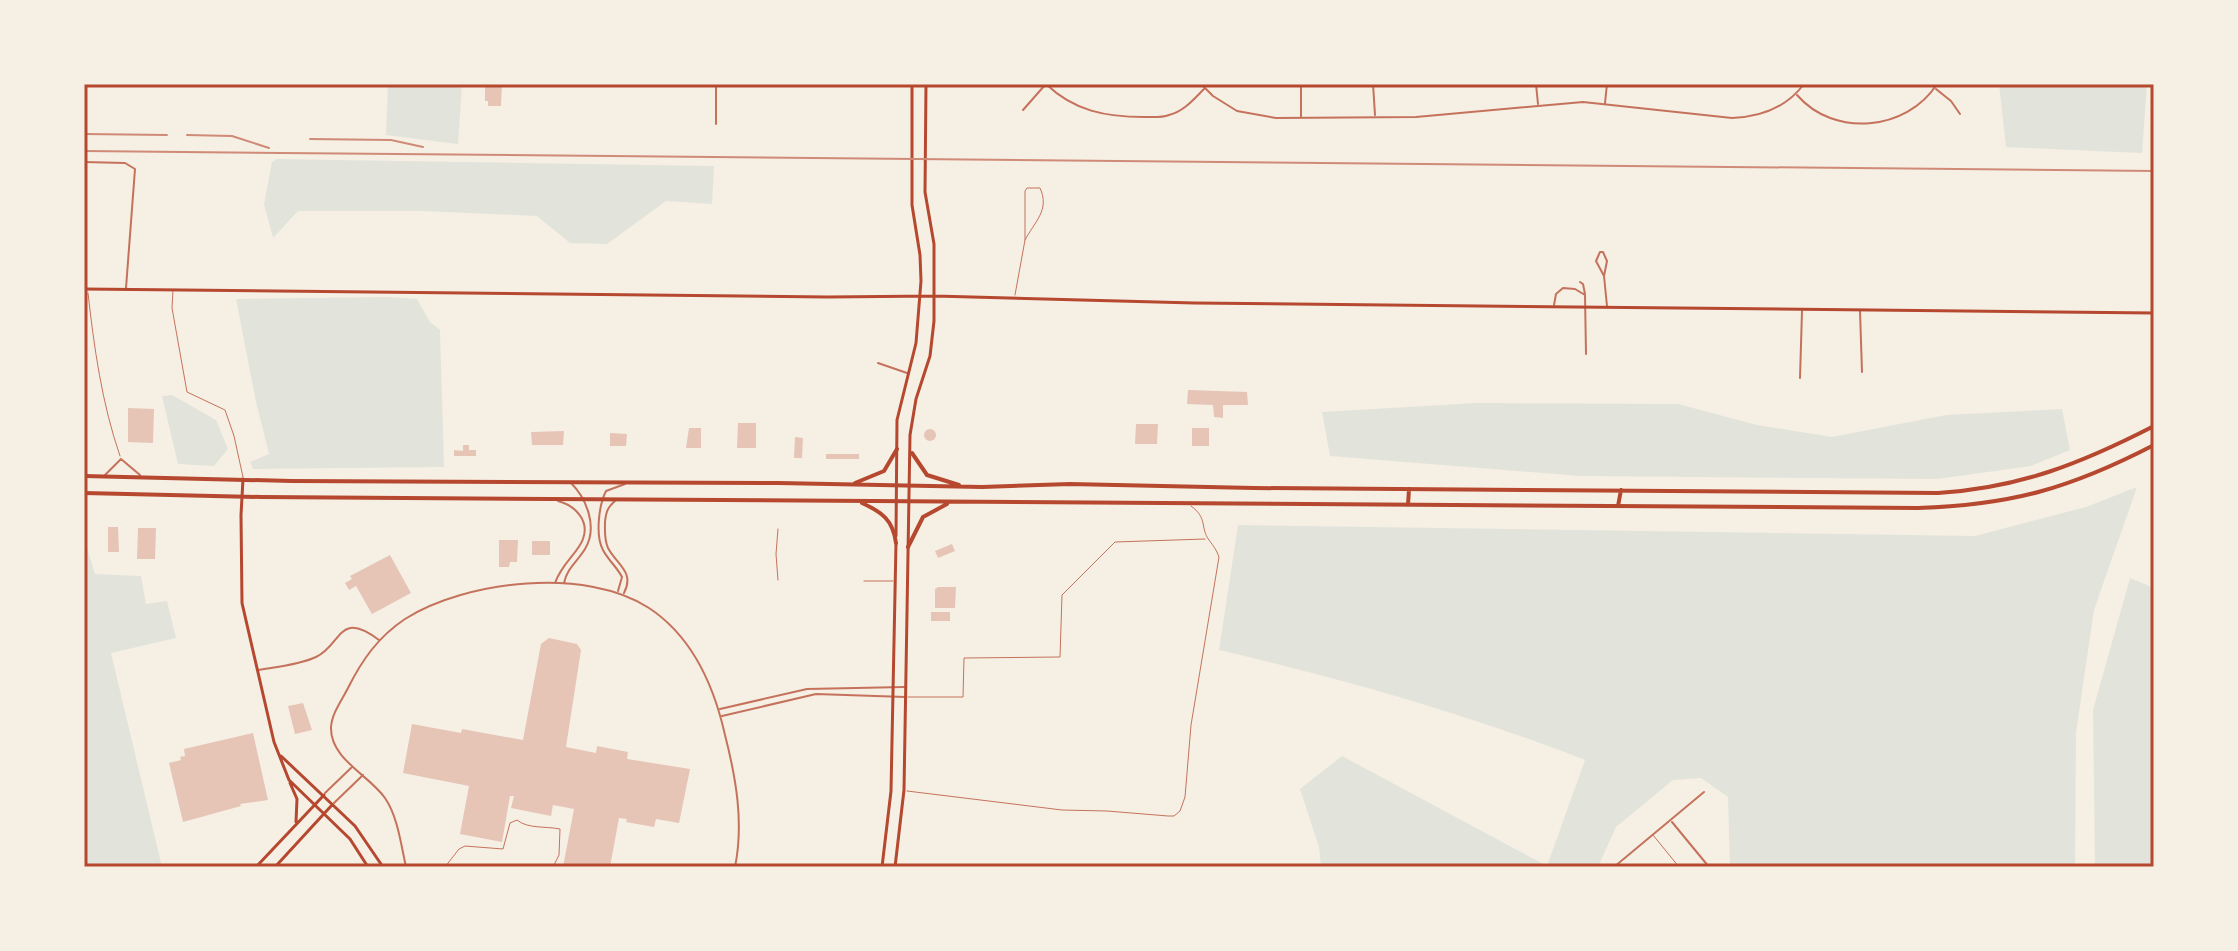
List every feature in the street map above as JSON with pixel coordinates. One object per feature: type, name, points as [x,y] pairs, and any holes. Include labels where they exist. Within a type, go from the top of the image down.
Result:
[{"type":"highway","points":[[84,476],[969,487],[1070,484],[1938,493],[1980,490],[2036,477],[2070,466],[2154,426]]},
{"type":"highway","points":[[84,493],[243,497],[1918,508],[1988,504],[2069,484],[2154,445]]},
{"type":"highway","points":[[852,484],[883,471],[897,449]]},
{"type":"highway","points":[[912,453],[927,475],[969,487]]},
{"type":"highway","points":[[1408,505],[1409,489]]},
{"type":"highway","points":[[1618,506],[1621,490]]},
{"type":"highway","points":[[860,502],[889,519],[896,543]]},
{"type":"highway","points":[[908,547],[923,517],[951,502]]},
{"type":"main road","points":[[882,867],[891,791],[897,420],[916,343],[920,297],[920,255],[912,214],[912,84]]},
{"type":"main road","points":[[895,867],[904,790],[910,435],[930,356],[935,296],[934,244],[925,199],[926,84]]},
{"type":"main road","points":[[86,289],[935,296],[1194,303],[2154,313]]},
{"type":"main road","points":[[243,479],[242,603],[270,729],[297,803],[298,816],[293,828]]},
{"type":"main road","points":[[281,756],[364,837],[383,867]]},
{"type":"main road","points":[[289,780],[350,839],[368,867]]},
{"type":"main road","points":[[256,867],[324,795]]},
{"type":"main road","points":[[275,867],[333,804]]},
{"type":"street","points":[[716,84],[716,124]]},
{"type":"street","points":[[1023,110],[1046,84],[1085,110],[1136,117],[1170,115],[1187,106],[1205,88]]},
{"type":"street","points":[[1201,84],[1228,106],[1246,114],[1273,118],[1442,116],[1585,102],[1743,118],[1756,117],[1774,109],[1796,94],[1804,84]]},
{"type":"street","points":[[1301,84],[1301,117]]},
{"type":"street","points":[[1373,84],[1375,116]]},
{"type":"street","points":[[1536,84],[1538,105]]},
{"type":"street","points":[[1605,105],[1607,84]]},
{"type":"street","points":[[1796,94],[1823,115],[1860,124],[1898,116],[1916,106],[1937,84]]},
{"type":"street","points":[[1935,88],[1951,101],[1960,114]]},
{"type":"street","points":[[84,162],[125,163],[135,169],[126,290]]},
{"type":"street","points":[[1604,276],[1596,261],[1600,252],[1606,256],[1607,307]]},
{"type":"street","points":[[1580,282],[1585,295],[1586,354]]},
{"type":"street","points":[[1554,306],[1556,294],[1563,288],[1575,289],[1585,295]]},
{"type":"street","points":[[1800,378],[1802,309]]},
{"type":"street","points":[[1860,310],[1862,372]]},
{"type":"street","points":[[878,363],[908,374]]},
{"type":"street","points":[[105,475],[121,459],[141,476]]},
{"type":"street","points":[[564,583],[568,568],[585,549],[590,537],[584,499],[570,482]]},
{"type":"street","points":[[618,592],[622,577],[600,540],[602,499],[606,491],[629,483]]},
{"type":"street","points":[[549,499],[573,507],[584,526],[584,539],[560,570],[555,583]]},
{"type":"street","points":[[616,499],[606,512],[604,536],[607,547],[627,575],[628,582],[623,594]]},
{"type":"street","points":[[406,867],[389,806],[380,792],[352,766],[331,732],[332,722],[364,657],[416,613],[465,595],[530,583],[564,583],[596,585],[618,592],[655,612],[688,647],[706,674],[721,716],[738,807],[735,867]]},
{"type":"street","points":[[257,670],[315,658],[326,650],[338,634],[348,629],[363,629],[380,641]]},
{"type":"street","points":[[719,709],[807,689],[906,687]]},
{"type":"street","points":[[721,716],[816,694],[906,697]]},
{"type":"street","points":[[324,795],[352,766]]},
{"type":"street","points":[[333,804],[363,775]]},
{"type":"street","points":[[1614,867],[1704,792]]},
{"type":"street","points":[[1670,820],[1709,867]]},
{"type":"street","points":[[805,867],[824,867]]},
{"type":"lane","points":[[1015,297],[1025,240],[1025,191],[1027,188],[1040,188],[1044,198],[1043,213],[1025,240]]},
{"type":"lane","points":[[86,289],[110,422],[121,459]]},
{"type":"lane","points":[[173,290],[172,308],[187,392],[225,410],[243,479]]},
{"type":"lane","points":[[904,790],[1062,810],[1174,816],[1180,811],[1185,797],[1191,725],[1219,557],[1215,545],[1208,539],[1202,516],[1185,503]]},
{"type":"lane","points":[[778,529],[778,580]]},
{"type":"lane","points":[[906,697],[963,697],[964,658],[1060,657],[1062,595],[1112,544],[1118,541],[1208,539]]},
{"type":"lane","points":[[864,581],[895,581]]},
{"type":"lane","points":[[445,867],[465,846],[503,849],[510,823],[517,820],[530,826],[560,829],[559,855],[553,867]]},
{"type":"lane","points":[[1653,835],[1679,867]]},
{"type":"lane","points":[[1619,862],[1623,867]]},
{"type":"shaded area","points":[[388,84],[462,84],[458,144],[386,135]]},
{"type":"shaded area","points":[[1999,84],[2147,84],[2142,153],[2006,147]]},
{"type":"shaded area","points":[[277,159],[714,166],[712,204],[666,201],[607,244],[570,243],[537,216],[423,211],[298,211],[273,238],[264,204],[272,162]]},
{"type":"shaded area","points":[[236,299],[417,299],[430,322],[440,330],[444,467],[253,469],[250,462],[269,454]]},
{"type":"shaded area","points":[[172,395],[216,420],[228,449],[214,466],[178,464],[162,396]]},
{"type":"shaded area","points":[[1476,403],[1678,404],[1757,425],[1832,437],[1946,415],[2062,409],[2070,450],[2031,466],[1937,479],[1580,476],[1330,456],[1322,412]]},
{"type":"shaded area","points":[[2137,487],[2094,610],[2076,733],[2075,867],[1730,867],[1728,797],[1701,778],[1673,780],[1616,827],[1598,867],[1321,867],[1319,847],[1300,789],[1342,756],[1547,866],[1585,760],[1495,727],[1404,699],[1219,650],[1238,525],[1975,536],[2086,507]]},
{"type":"shaded area","points":[[84,538],[95,574],[141,576],[146,604],[167,601],[176,638],[111,653],[162,867],[84,867]]},
{"type":"shaded area","points":[[2130,578],[2154,588],[2154,867],[2095,867],[2093,710]]},
{"type":"building","points":[[485,84],[502,84],[501,106],[488,106]]},
{"type":"building","points":[[1188,390],[1247,392],[1248,405],[1223,405],[1223,418],[1214,417],[1213,405],[1187,404]]},
{"type":"building","points":[[128,408],[154,409],[153,443],[128,442]]},
{"type":"building","points":[[738,423],[756,423],[756,448],[737,448]]},
{"type":"building","points":[[1136,424],[1158,424],[1157,444],[1135,444]]},
{"type":"building","points":[[689,428],[701,428],[701,448],[686,448]]},
{"type":"building","points":[[1192,428],[1209,428],[1209,446],[1192,446]]},
{"type":"building","points":[[930,429],[936,435],[930,441],[924,435]]},
{"type":"building","points":[[564,431],[563,445],[532,445],[531,432]]},
{"type":"building","points":[[610,433],[627,434],[626,446],[610,446]]},
{"type":"building","points":[[795,437],[803,438],[802,458],[794,458]]},
{"type":"building","points":[[463,445],[469,445],[469,450],[476,450],[476,456],[454,456],[454,450],[463,451]]},
{"type":"building","points":[[826,454],[859,454],[859,459],[826,459]]},
{"type":"building","points":[[108,527],[118,527],[119,552],[108,552]]},
{"type":"building","points":[[138,528],[156,528],[155,559],[137,559]]},
{"type":"building","points":[[499,540],[518,540],[517,562],[510,562],[509,567],[499,567]]},
{"type":"building","points":[[532,541],[550,541],[550,555],[532,555]]},
{"type":"building","points":[[952,544],[955,551],[938,558],[935,551]]},
{"type":"building","points":[[390,555],[411,593],[372,614],[356,586],[349,590],[345,583],[352,579],[350,576]]},
{"type":"building","points":[[956,587],[955,608],[935,608],[935,589]]},
{"type":"building","points":[[931,612],[950,612],[950,621],[931,621]]},
{"type":"building","points":[[549,638],[577,644],[581,650],[566,747],[596,753],[597,746],[628,752],[627,759],[690,769],[679,823],[656,819],[654,827],[619,818],[610,867],[563,867],[574,809],[553,805],[551,816],[511,808],[514,796],[510,796],[502,842],[460,834],[469,786],[403,773],[412,724],[523,740],[541,644]]},
{"type":"building","points":[[303,703],[312,730],[295,734],[288,706]]},
{"type":"building","points":[[253,733],[268,800],[240,804],[183,822],[169,763],[181,760],[180,757],[185,756],[184,749]]},
{"type":"railway","points":[[84,134],[167,135]]},
{"type":"railway","points":[[187,135],[232,136],[269,148]]},
{"type":"railway","points":[[310,139],[391,140],[423,147]]},
{"type":"railway","points":[[84,151],[2154,171]]}]
